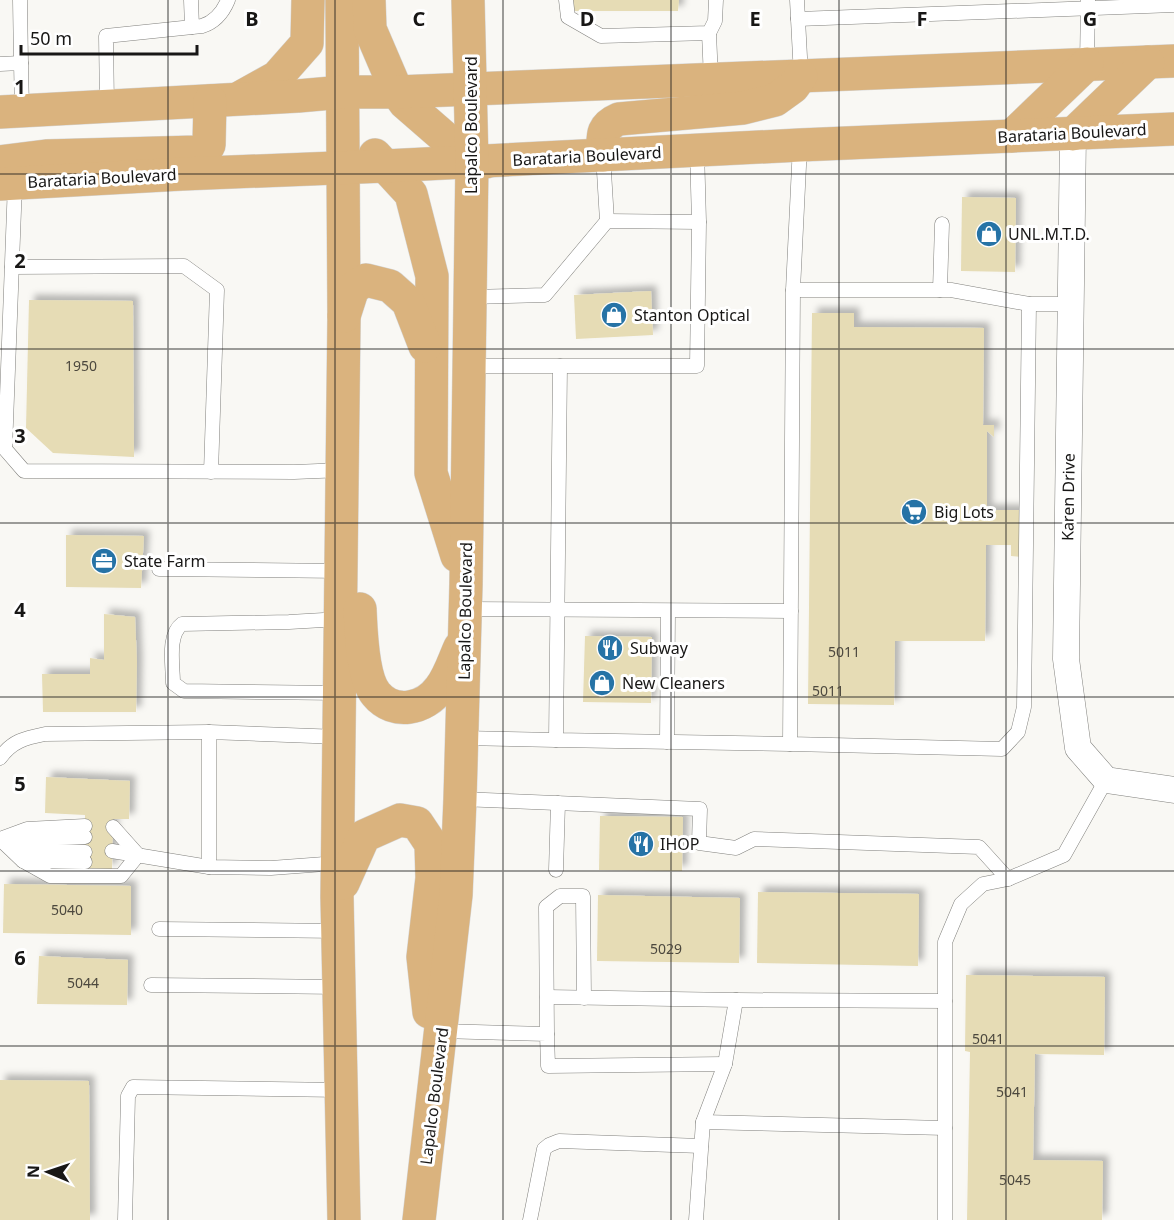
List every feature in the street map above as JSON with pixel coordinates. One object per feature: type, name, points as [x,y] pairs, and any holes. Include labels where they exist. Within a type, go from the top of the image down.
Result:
[{"type":"main road","points":[[5,176],[46,156],[197,152],[207,148],[224,100],[277,77],[307,43],[308,0]]},
{"type":"main road","points":[[342,0],[344,317],[337,897],[344,1220]]},
{"type":"main road","points":[[369,0],[370,29],[397,92],[405,103],[451,143],[477,159]]},
{"type":"main road","name":"Lapalco Boulevard","points":[[419,1220],[456,895],[460,799],[466,609],[470,297],[477,159],[468,0]]},
{"type":"main road","points":[[11,111],[298,96],[343,105],[397,92],[1161,62]]},
{"type":"main road","points":[[1073,134],[1161,62]]},
{"type":"main road","points":[[1012,136],[1087,64]]},
{"type":"main road","points":[[603,155],[602,134],[609,123],[619,119],[743,108],[775,100],[793,87],[801,76]]},
{"type":"main road","points":[[343,105],[385,166],[411,194],[432,276],[431,473],[466,609],[440,689],[424,702],[409,708],[391,707],[376,694],[367,672],[361,637],[357,558],[343,470]]},
{"type":"main road","name":"Barataria Boulevard","points":[[5,176],[172,174],[343,168],[477,159],[1174,129]]},
{"type":"main road","points":[[344,317],[353,288],[366,280],[390,286],[408,302],[433,368]]},
{"type":"main road","points":[[337,897],[364,836],[400,820],[417,823],[431,844],[432,878],[423,957],[436,1076]]},
{"type":"street","name":"Karen Drive","points":[[1073,134],[1066,659],[1078,748],[1106,780]]},
{"type":"street","points":[[1106,780],[1174,790]]},
{"type":"lane","points":[[11,111],[21,63],[20,0]]},
{"type":"lane","points":[[191,0],[192,27]]},
{"type":"lane","points":[[106,106],[106,36],[210,23],[225,7],[228,0]]},
{"type":"lane","points":[[566,0],[568,17],[601,36],[709,33]]},
{"type":"lane","points":[[711,79],[709,33],[716,21],[716,0]]},
{"type":"lane","points":[[797,0],[801,76]]},
{"type":"lane","points":[[798,19],[1088,4],[1174,5]]},
{"type":"lane","points":[[1087,64],[1088,4]]},
{"type":"lane","points":[[0,64],[21,63]]},
{"type":"lane","points":[[790,744],[793,290],[800,145]]},
{"type":"lane","points":[[469,366],[697,366],[699,222],[697,150]]},
{"type":"lane","points":[[470,297],[545,295],[607,221],[603,155]]},
{"type":"lane","points":[[5,176],[12,267],[5,449],[24,471],[343,470]]},
{"type":"lane","points":[[607,221],[699,222]]},
{"type":"lane","points":[[940,290],[942,224]]},
{"type":"lane","points":[[12,267],[184,266],[217,290],[211,472]]},
{"type":"lane","points":[[793,290],[951,290],[1029,304],[1070,304]]},
{"type":"lane","points":[[462,738],[1002,749],[1018,732],[1024,707],[1029,304]]},
{"type":"lane","points":[[556,740],[560,366]]},
{"type":"lane","points":[[159,568],[341,571]]},
{"type":"lane","points":[[466,609],[791,611]]},
{"type":"lane","points":[[666,742],[668,611]]},
{"type":"lane","points":[[340,693],[184,691],[173,683],[173,661],[175,634],[179,626],[188,622],[266,623],[341,619]]},
{"type":"lane","points":[[0,758],[11,745],[22,739],[45,734],[214,732],[340,737]]},
{"type":"lane","points":[[209,867],[214,732]]},
{"type":"lane","points":[[945,1220],[945,942],[961,904],[983,884],[1008,879],[1064,855],[1106,780]]},
{"type":"lane","points":[[460,799],[700,809],[699,843],[736,848],[754,839],[979,847],[1008,879]]},
{"type":"lane","points":[[556,870],[558,803]]},
{"type":"lane","points":[[0,839],[27,829],[85,844]]},
{"type":"lane","points":[[0,839],[23,861],[50,876],[121,876],[138,855]]},
{"type":"lane","points":[[0,839],[28,850],[85,844]]},
{"type":"lane","points":[[23,861],[85,844]]},
{"type":"lane","points":[[138,855],[112,844],[138,855],[209,867],[271,868],[338,862]]},
{"type":"lane","points":[[584,998],[583,896],[560,896],[546,908],[548,1066],[725,1064]]},
{"type":"lane","points":[[159,929],[339,931]]},
{"type":"lane","points":[[151,985],[340,987]]},
{"type":"lane","points":[[547,997],[945,1000]]},
{"type":"lane","points":[[696,1220],[703,1122],[725,1064],[736,1000]]},
{"type":"lane","points":[[441,1031],[547,1034]]},
{"type":"lane","points":[[125,1220],[128,1096],[133,1087],[341,1090]]},
{"type":"lane","points":[[703,1122],[945,1128]]},
{"type":"lane","points":[[530,1220],[544,1149],[549,1144],[559,1141],[701,1146]]},
{"type":"building","points":[[571,0],[679,0],[678,11],[571,11]]},
{"type":"building","name":"UNL.M.T.D.","points":[[962,197],[1016,198],[1015,272],[961,271]]},
{"type":"building","name":"Stanton Optical","points":[[651,291],[653,335],[576,339],[574,295]]},
{"type":"building","points":[[29,300],[133,301],[134,457],[53,453],[26,428]]},
{"type":"building","points":[[812,313],[854,313],[854,327],[984,328],[983,425],[994,425],[994,437],[987,431],[987,510],[1022,510],[1022,557],[1011,556],[1011,545],[986,545],[985,641],[895,641],[894,705],[808,704]]},
{"type":"building","name":"State Farm","points":[[66,535],[144,536],[141,588],[66,587]]},
{"type":"building","points":[[104,614],[135,617],[136,712],[43,712],[42,674],[90,674],[90,658],[104,660]]},
{"type":"building","points":[[585,636],[652,637],[651,703],[583,702]]},
{"type":"building","points":[[46,777],[130,781],[129,819],[113,819],[112,869],[85,868],[85,815],[45,813]]},
{"type":"building","name":"IHOP","points":[[600,816],[683,817],[682,871],[599,870]]},
{"type":"building","points":[[4,884],[131,886],[131,935],[3,933]]},
{"type":"building","points":[[758,892],[919,894],[918,966],[757,963]]},
{"type":"building","points":[[598,895],[740,898],[739,963],[597,961]]},
{"type":"building","points":[[39,956],[128,960],[127,1005],[37,1004]]},
{"type":"building","points":[[966,975],[1105,977],[1104,1055],[1035,1054],[1033,1160],[1103,1161],[1102,1220],[967,1220],[970,1052],[965,1051]]},
{"type":"building","points":[[0,1080],[89,1081],[90,1220],[0,1220]]},
{"type":"place","name":"UNL.M.T.D.","points":[[989,234]]},
{"type":"place","name":"Stanton Optical","points":[[614,315]]},
{"type":"place","name":"Big Lots","points":[[914,512]]},
{"type":"place","name":"State Farm","points":[[104,561]]},
{"type":"place","name":"Subway","points":[[610,648]]},
{"type":"place","name":"New Cleaners","points":[[602,683]]},
{"type":"place","name":"IHOP","points":[[641,844]]}]
